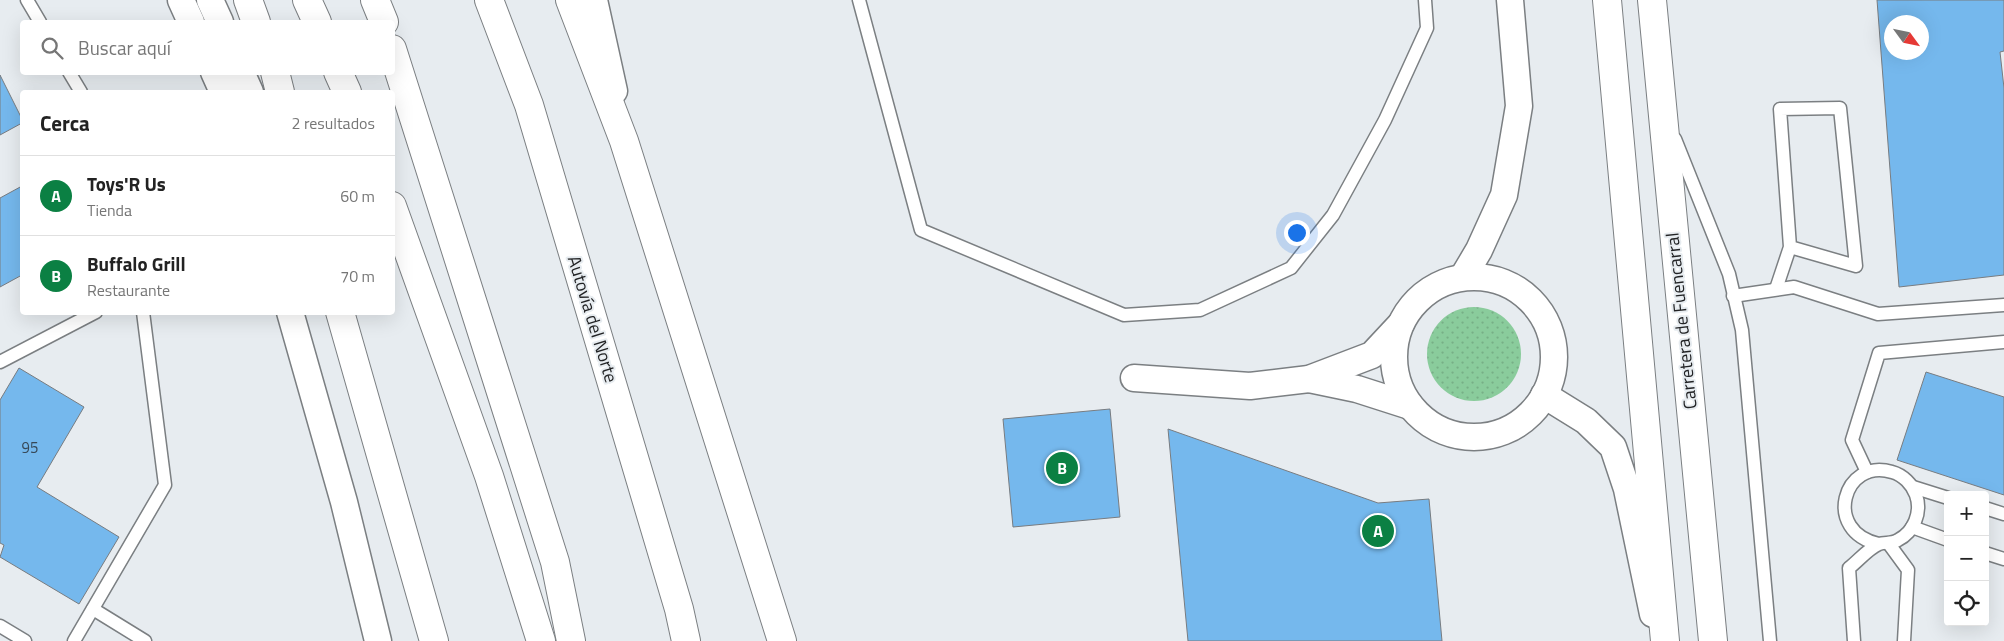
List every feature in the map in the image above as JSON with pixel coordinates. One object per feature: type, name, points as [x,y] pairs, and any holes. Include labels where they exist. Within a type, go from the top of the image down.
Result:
[{"type":"highway","points":[[248,0],[255,20]]},
{"type":"highway","points":[[307,0],[316,20]]},
{"type":"highway","points":[[375,0],[383,20]]},
{"type":"highway","name":"Autovía del Norte","points":[[489,0],[529,105],[679,609],[686,641]]},
{"type":"highway","points":[[570,0],[624,141],[782,641]]},
{"type":"highway","points":[[1607,0],[1665,641]]},
{"type":"highway","name":"Carretera de Fuencarral","points":[[1652,0],[1660,103],[1712,641]]},
{"type":"highway","points":[[395,58],[555,562],[571,641]]},
{"type":"highway","points":[[276,75],[280,90]]},
{"type":"highway","points":[[339,75],[346,90]]},
{"type":"highway","points":[[395,214],[489,476],[541,641]]},
{"type":"highway","points":[[341,315],[434,641]]},
{"type":"street","points":[[181,0],[190,20]]},
{"type":"street","points":[[210,0],[219,20]]},
{"type":"street","points":[[594,0],[624,141]]},
{"type":"street","points":[[1463,277],[1479,250],[1504,195],[1518,106],[1510,0]]},
{"type":"street","points":[[215,75],[222,90]]},
{"type":"street","points":[[242,75],[249,90]]},
{"type":"street","points":[[1134,378],[1250,386],[1309,379],[1372,355],[1400,325],[1413,304],[1430,290],[1463,277],[1480,276],[1512,286],[1529,298],[1542,315],[1551,334],[1554,354],[1552,375],[1544,395],[1532,412],[1515,425],[1495,434],[1473,437],[1449,433],[1428,423],[1410,406],[1399,388],[1394,367],[1394,346],[1400,325]]},
{"type":"street","points":[[291,315],[344,502],[378,641]]},
{"type":"street","points":[[1309,379],[1357,389],[1410,406]]},
{"type":"street","points":[[1544,395],[1586,421],[1613,447],[1627,489],[1658,641]]},
{"type":"lane","points":[[27,0],[39,20]]},
{"type":"lane","points":[[859,0],[921,230],[1124,315],[1200,310],[1291,268],[1333,215],[1384,120],[1427,28],[1425,0]]},
{"type":"lane","points":[[71,75],[80,90]]},
{"type":"lane","points":[[1660,103],[1729,274],[1742,330],[1770,641]]},
{"type":"lane","points":[[1776,290],[1790,247],[1780,109],[1840,108],[1856,266],[1790,247]]},
{"type":"lane","points":[[1733,296],[1794,287],[1878,314],[2004,305]]},
{"type":"lane","points":[[0,362],[90,315]]},
{"type":"lane","points":[[74,641],[165,485],[143,315]]},
{"type":"lane","points":[[1867,472],[1852,440],[1878,353],[2004,342]]},
{"type":"lane","points":[[1904,641],[1908,570],[1884,544],[1867,542],[1856,535],[1848,525],[1844,513],[1844,501],[1848,489],[1856,479],[1867,472],[1877,470],[1898,474],[1913,487],[1944,497]]},
{"type":"lane","points":[[1854,641],[1850,568],[1884,544],[1906,535],[1912,527],[1918,507],[1913,487]]},
{"type":"lane","points":[[1989,509],[2004,514]]},
{"type":"lane","points":[[1912,527],[1944,539]]},
{"type":"lane","points":[[1989,554],[2004,559]]},
{"type":"lane","points":[[93,609],[144,641]]},
{"type":"lane","points":[[0,626],[24,641]]},
{"type":"green space","points":[[1474,307],[1492,310],[1507,321],[1518,336],[1521,354],[1518,372],[1507,387],[1492,398],[1474,401],[1456,398],[1441,387],[1430,372],[1427,354],[1430,336],[1441,321],[1456,310]]},
{"type":"building","points":[[1877,0],[2004,0],[2004,51],[2000,52],[2004,88],[2004,275],[1899,287]]},
{"type":"building","points":[[0,75],[20,115],[20,124],[0,135]]},
{"type":"building","points":[[20,187],[20,276],[0,287],[0,198]]},
{"type":"building","points":[[19,368],[84,407],[37,487],[119,537],[79,604],[0,557],[4,545],[0,543],[0,400]]},
{"type":"building","points":[[1926,372],[2004,397],[2004,495],[1897,460]]},
{"type":"building","points":[[1110,409],[1120,517],[1013,527],[1003,419]]},
{"type":"building","points":[[1168,429],[1378,503],[1429,499],[1442,641],[1188,641]]},
{"type":"place","name":"Buffalo Grill","points":[[1062,468]]},
{"type":"place","name":"Toys'R Us","points":[[1378,531]]}]
